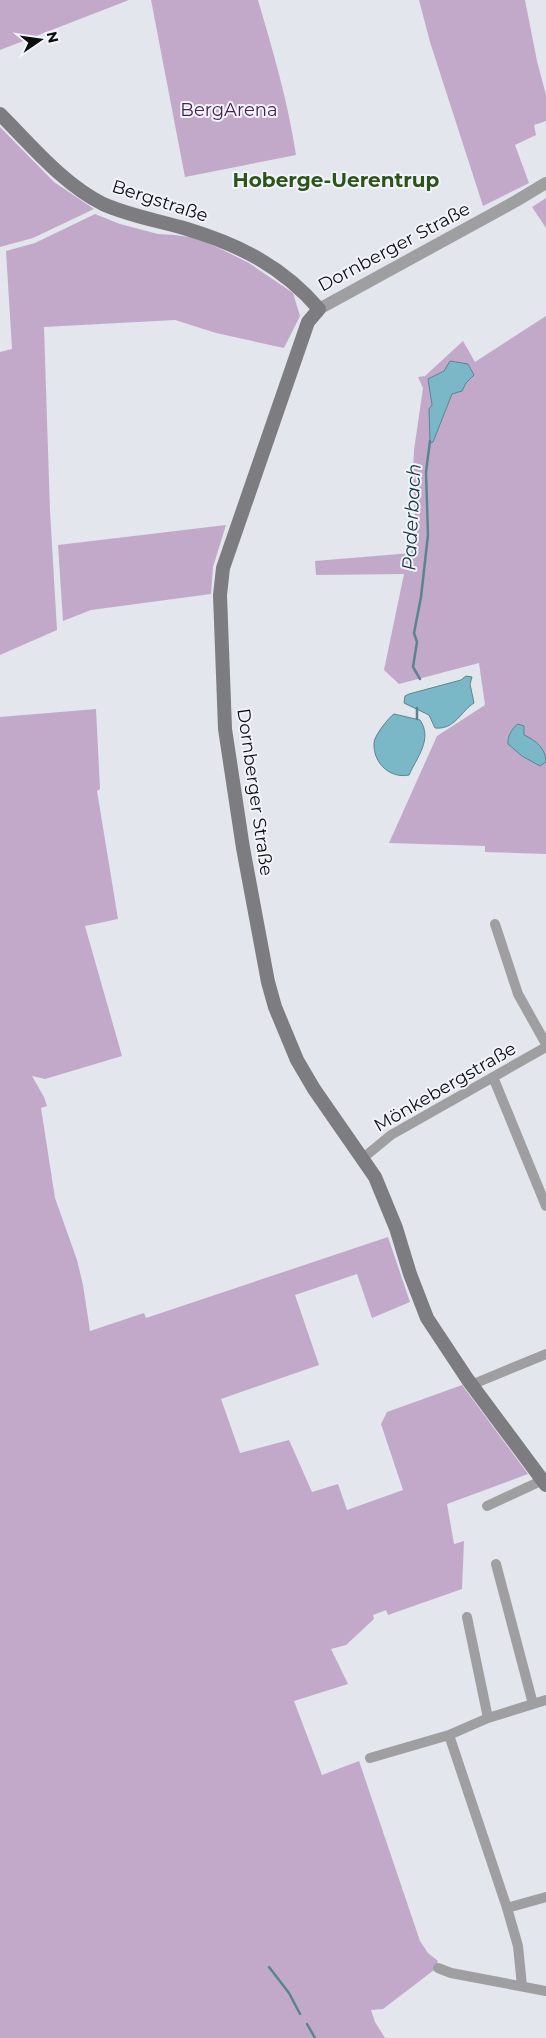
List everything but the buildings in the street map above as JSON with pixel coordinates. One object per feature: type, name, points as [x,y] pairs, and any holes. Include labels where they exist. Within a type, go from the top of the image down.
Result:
[{"type":"main road","name":"Bergstraße","points":[[0,114],[56,170],[102,203],[120,211],[188,229],[245,251],[275,267],[288,277],[319,309]]},
{"type":"main road","name":"Dornberger Straße","points":[[319,309],[308,322],[223,568],[220,595],[223,697],[229,764],[268,982],[274,1005],[297,1060],[314,1089],[375,1177],[391,1214],[424,1313],[471,1384],[544,1483]]},
{"type":"street","name":"Dornberger Straße","points":[[319,309],[508,206],[546,183]]},
{"type":"street","points":[[495,924],[518,994],[546,1045]]},
{"type":"street","name":"Mönkebergstraße","points":[[363,1158],[391,1135],[546,1045]]},
{"type":"street","points":[[493,1077],[546,1206]]},
{"type":"street","points":[[471,1384],[546,1354]]},
{"type":"street","name":"Dornberger Straße","points":[[487,1506],[544,1483]]},
{"type":"street","points":[[370,1758],[449,1734],[488,1718],[542,1704],[496,1564]]},
{"type":"street","points":[[467,1617],[488,1718]]},
{"type":"street","points":[[449,1734],[508,1908],[518,1946],[522,1986]]},
{"type":"street","points":[[508,1908],[546,1897]]},
{"type":"street","points":[[438,1968],[450,1973],[546,1991]]},
{"type":"green space","points":[[0,0],[129,0],[0,50]]},
{"type":"green space","name":"BergArena","points":[[151,0],[258,0],[275,57],[296,155],[185,177]]},
{"type":"green space","points":[[419,0],[525,0],[546,95],[546,121],[534,125],[536,135],[515,145],[529,183],[483,206],[430,42]]},
{"type":"green space","points":[[0,127],[54,182],[94,209],[33,238],[0,247]]},
{"type":"green space","points":[[546,198],[546,228],[532,207]]},
{"type":"green space","points":[[95,214],[120,224],[158,234],[196,238],[223,250],[249,263],[293,293],[300,316],[284,348],[216,333],[175,320],[44,327],[50,511],[57,630],[0,655],[0,352],[12,349],[6,251],[35,243]]},
{"type":"green space","points":[[546,316],[546,854],[485,852],[485,846],[389,843],[437,736],[485,705],[479,663],[399,684],[384,670],[404,574],[316,575],[315,561],[411,553],[415,528],[414,450],[423,388],[418,377],[425,376],[463,341],[475,362]]},
{"type":"green space","points":[[226,525],[213,567],[211,594],[91,610],[63,621],[58,545]]},
{"type":"green space","points":[[96,709],[100,789],[97,791],[118,919],[85,926],[122,1056],[45,1079],[32,1076],[47,1106],[41,1108],[55,1198],[77,1260],[90,1331],[144,1313],[146,1318],[388,1237],[410,1302],[372,1318],[357,1274],[295,1295],[319,1365],[221,1399],[240,1453],[289,1440],[312,1492],[338,1484],[347,1510],[403,1490],[381,1424],[387,1412],[462,1385],[528,1474],[447,1504],[454,1544],[464,1541],[462,1589],[388,1615],[386,1610],[373,1615],[374,1619],[346,1645],[331,1649],[348,1684],[294,1701],[322,1775],[359,1761],[420,1941],[428,1953],[438,1961],[434,1970],[383,2009],[371,2010],[375,2022],[385,2038],[0,2038],[0,717]]},
{"type":"water","points":[[450,361],[468,364],[474,375],[466,383],[462,391],[452,394],[433,442],[430,443],[429,409],[432,405],[428,379],[444,371]]},
{"type":"water","points":[[466,676],[472,677],[470,684],[474,703],[448,726],[435,728],[429,715],[404,703],[405,696],[409,694],[461,680]]},
{"type":"water","points":[[394,714],[420,720],[424,727],[425,734],[422,748],[409,775],[402,776],[389,772],[380,763],[374,750],[376,736]]},
{"type":"water","points":[[518,724],[524,726],[524,735],[536,742],[542,749],[546,762],[540,766],[522,756],[508,744],[510,733]]},
{"type":"waterway","name":"Paderbach","points":[[420,679],[413,667],[417,642],[414,633],[421,597],[428,535],[426,472],[430,441]]},
{"type":"waterway","name":"Paderbach","points":[[417,708],[417,719]]},
{"type":"waterway","points":[[269,1967],[289,1993],[300,2014]]},
{"type":"waterway","points":[[307,2024],[315,2038]]},
{"type":"district","name":"Hoberge-Uerentrup","points":[[336,180]]}]
